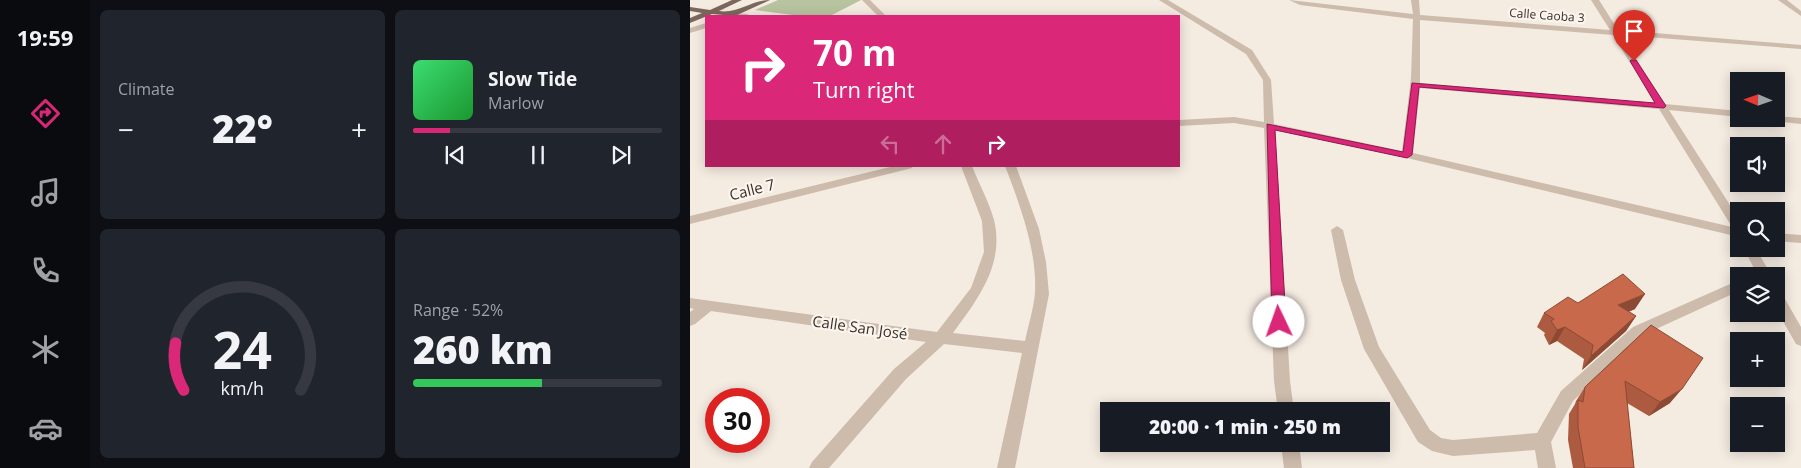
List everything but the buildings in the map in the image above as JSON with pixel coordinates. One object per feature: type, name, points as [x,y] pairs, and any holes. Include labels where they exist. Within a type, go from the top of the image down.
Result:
[{"type":"main road","points":[[690,21],[738,0]]},
{"type":"main road","points":[[690,9],[730,15],[766,0]]},
{"type":"main road","points":[[690,21],[705,24]]},
{"type":"street","points":[[866,0],[881,15]]},
{"type":"street","points":[[1163,0],[1250,52],[1267,80],[1282,382],[1285,402]]},
{"type":"street","name":"Calle Caoba 3","points":[[1293,0],[1300,3],[1417,17],[1801,47]]},
{"type":"street","points":[[1407,155],[1415,84],[1417,17],[1414,0]]},
{"type":"street","points":[[1595,0],[1730,215]]},
{"type":"street","points":[[1782,0],[1801,14]]},
{"type":"street","points":[[690,31],[705,24]]},
{"type":"street","points":[[1415,84],[1730,113]]},
{"type":"street","points":[[1180,123],[1234,120],[1270,126],[1407,155],[1730,232]]},
{"type":"street","points":[[1785,120],[1801,122]]},
{"type":"street","name":"Calle 7","points":[[690,220],[904,167]]},
{"type":"street","points":[[818,468],[900,374],[941,338],[977,290],[990,252],[988,221],[966,167]]},
{"type":"street","points":[[1006,468],[1042,294],[1043,278],[1025,201],[1010,167]]},
{"type":"street","points":[[1337,230],[1348,280],[1372,349],[1424,436],[1438,445],[1453,448],[1542,441]]},
{"type":"street","points":[[1785,238],[1801,239]]},
{"type":"street","points":[[1547,468],[1542,441],[1567,396],[1638,331],[1730,289]]},
{"type":"street","name":"Calle San José","points":[[690,303],[941,338],[1030,348]]},
{"type":"street","points":[[690,320],[708,306]]},
{"type":"street","points":[[1785,312],[1801,340]]},
{"type":"street","points":[[1291,452],[1293,468]]},
{"type":"green space","points":[[778,0],[861,0],[832,15],[792,15],[755,10]]},
{"type":"route","points":[[1279,322],[1270,126],[1407,155],[1415,84],[1661,106],[1634,61]]}]
